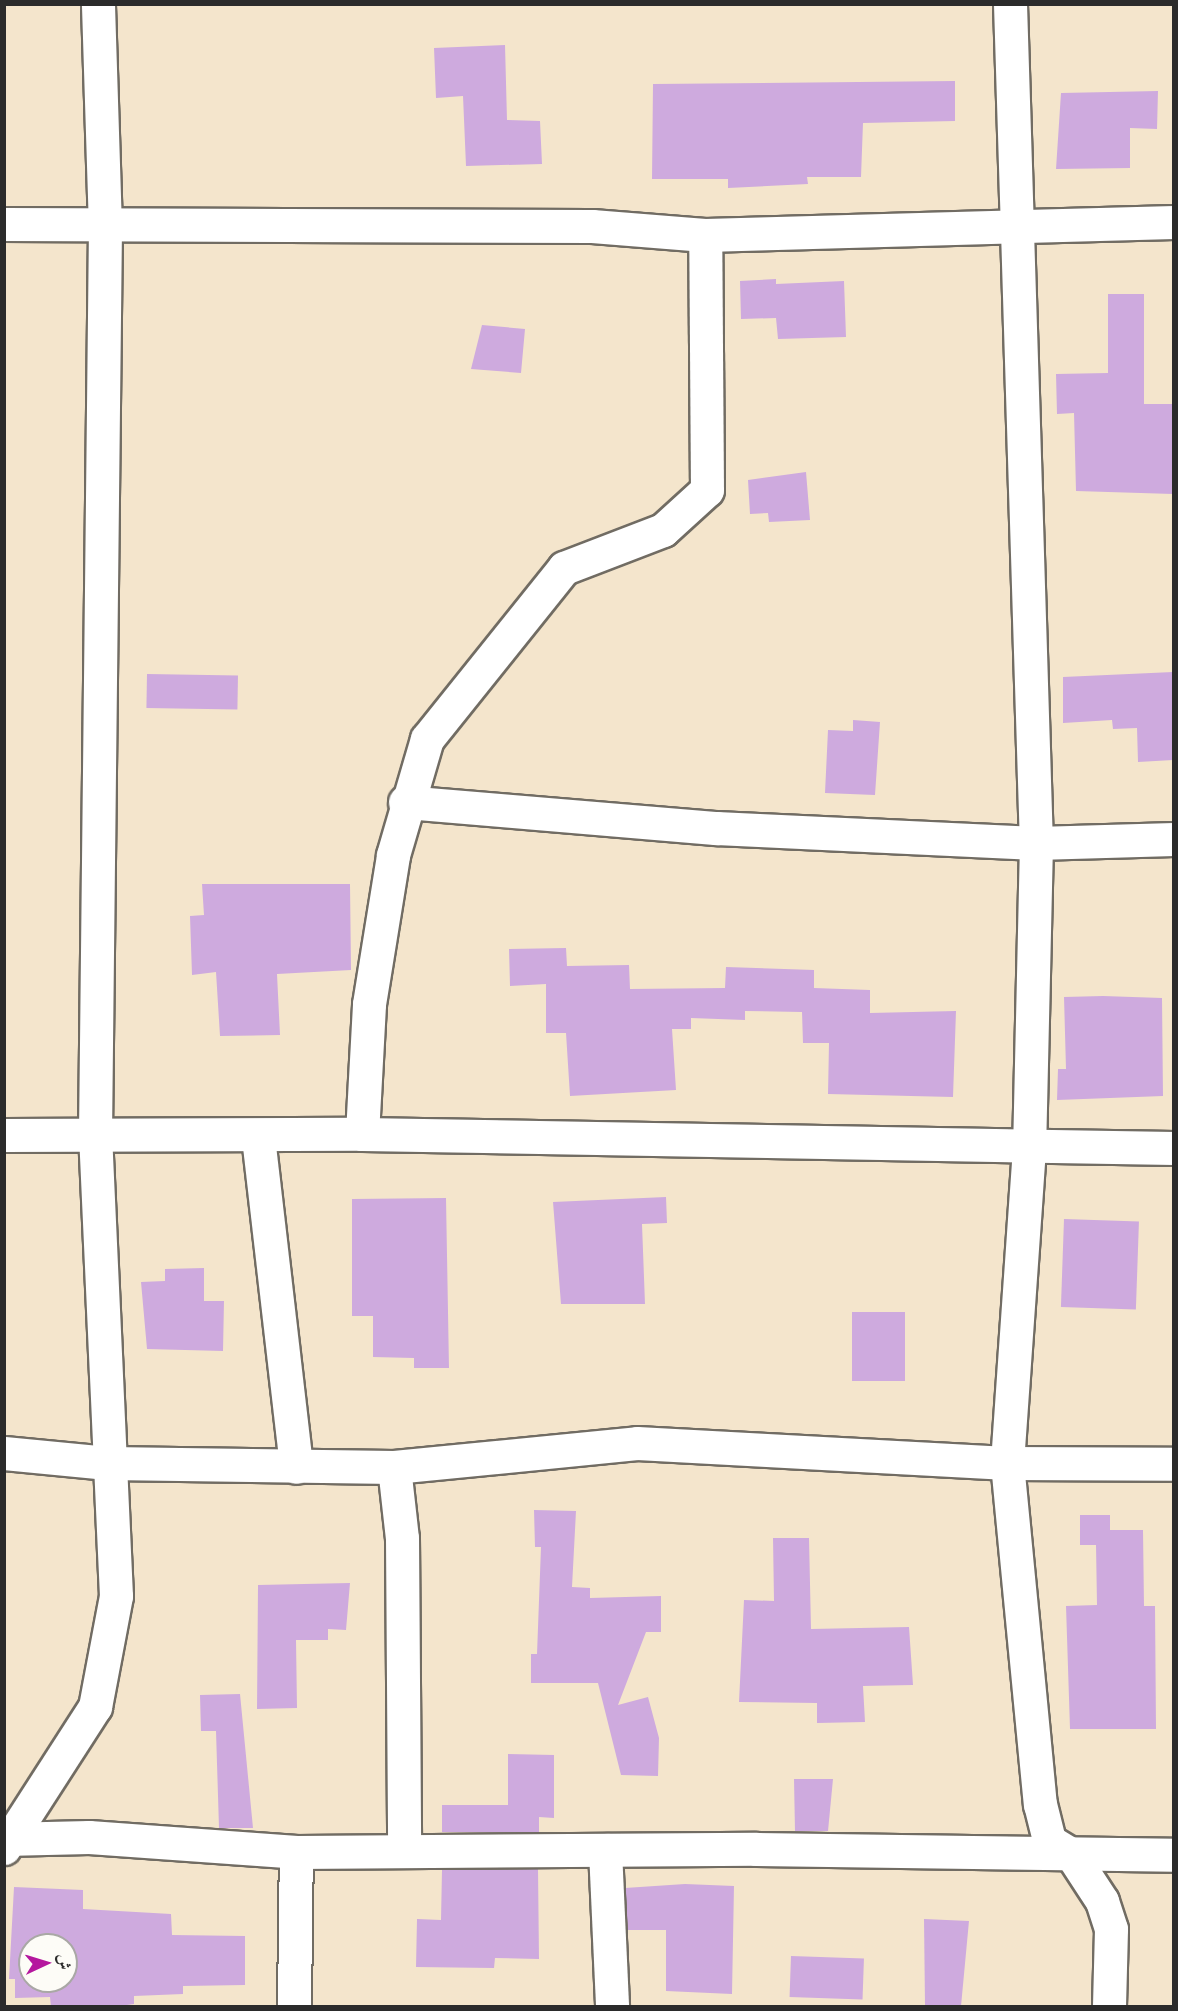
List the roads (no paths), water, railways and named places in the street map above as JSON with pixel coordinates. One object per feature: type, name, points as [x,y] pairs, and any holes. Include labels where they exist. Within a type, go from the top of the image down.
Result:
[{"type":"street","points":[[7,1842],[95,1707],[116,1596],[108,1463],[96,1135],[105,228],[98,4]]},
{"type":"street","points":[[1010,4],[1020,223],[1036,843],[1029,1149],[1007,1463],[1040,1804],[1049,1840],[1072,1855],[1102,1900],[1111,1929],[1109,2007]]},
{"type":"street","points":[[4,224],[105,228],[592,226],[705,236],[1020,223],[1173,222]]},
{"type":"street","points":[[362,1134],[369,1004],[405,802],[427,739],[564,568],[663,530],[706,490],[705,236]]},
{"type":"street","points":[[405,802],[562,819],[1036,843],[1173,839]]},
{"type":"street","points":[[4,1135],[258,1137],[362,1134],[1029,1149],[1173,1148]]},
{"type":"street","points":[[258,1137],[296,1467]]},
{"type":"street","points":[[4,1453],[108,1463],[394,1467],[637,1443],[1007,1463],[1173,1464]]},
{"type":"street","points":[[394,1467],[402,1538],[404,1851]]},
{"type":"street","points":[[7,1842],[89,1837],[296,1852],[605,1850],[1173,1855]]},
{"type":"street","points":[[605,1850],[612,2007]]},
{"type":"street","points":[[294,2007],[296,1852]]}]
